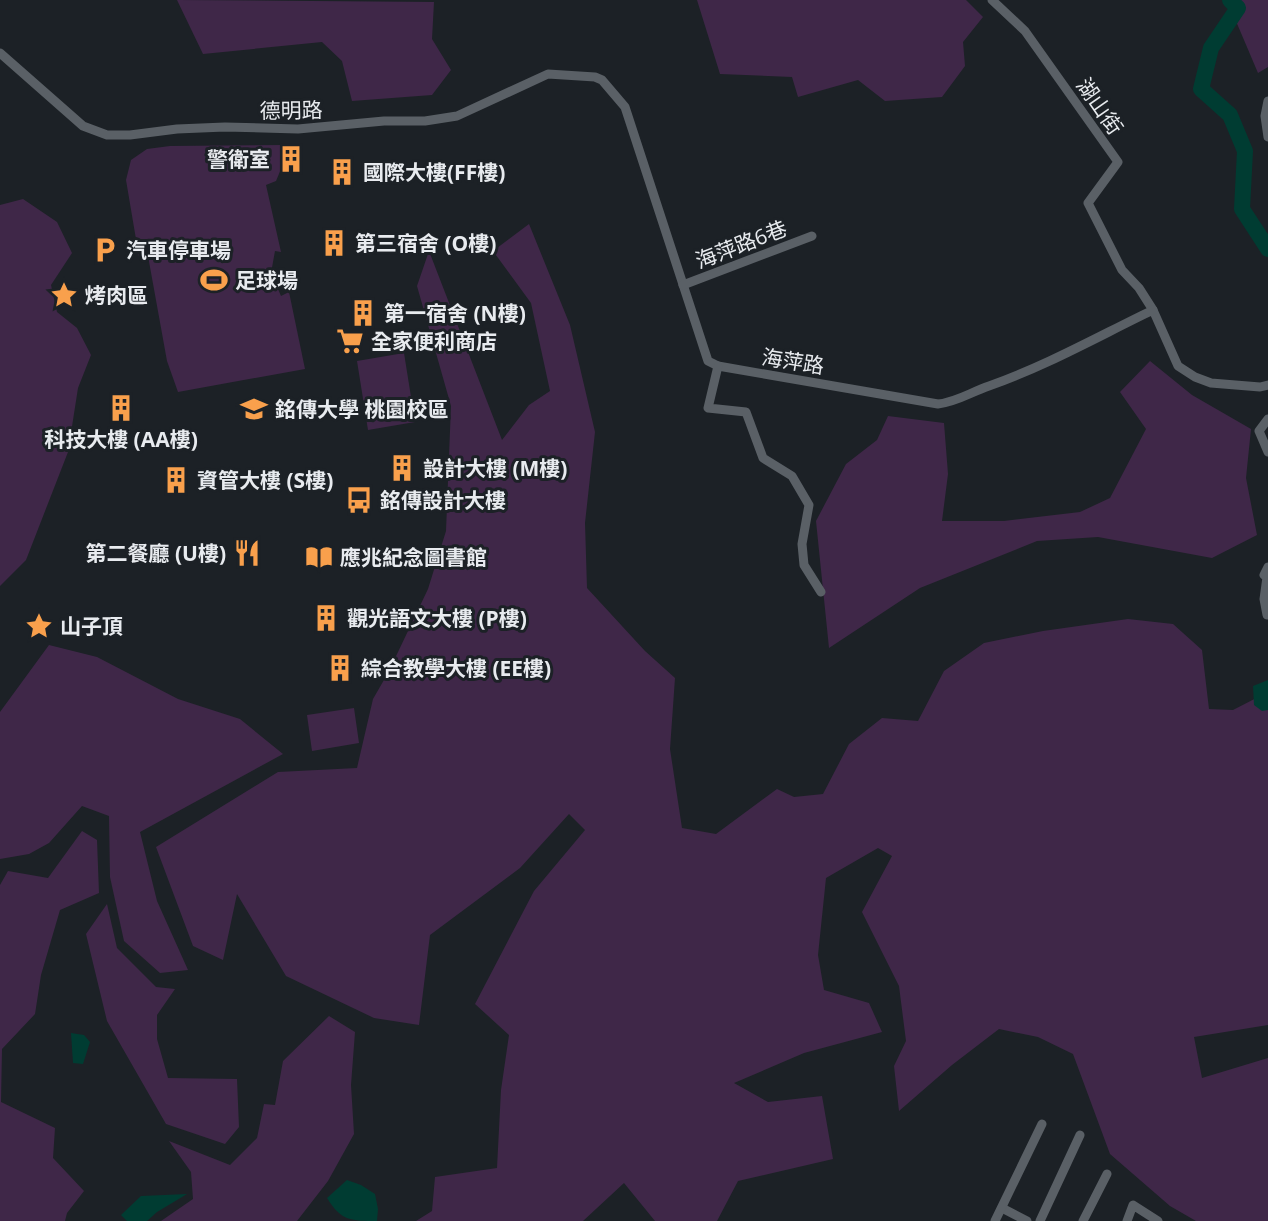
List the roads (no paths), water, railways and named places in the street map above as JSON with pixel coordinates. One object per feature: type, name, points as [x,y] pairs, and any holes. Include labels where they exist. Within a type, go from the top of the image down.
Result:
[{"type":"street","name":"湖山街","points":[[992,0],[1025,32],[1118,162],[1088,203],[1122,270],[1139,288],[1153,310]]},
{"type":"street","name":"德明路","points":[[0,53],[83,125],[107,135],[177,129],[298,129],[384,121],[425,121],[457,116],[548,74],[602,80],[625,107],[682,285]]},
{"type":"street","points":[[1268,101],[1265,116],[1268,137]]},
{"type":"street","name":"海萍路6巷","points":[[682,285],[812,236]]},
{"type":"street","points":[[682,285],[708,361],[718,366],[708,408],[746,412],[763,458],[792,476],[809,505],[802,544],[804,565],[821,592]]},
{"type":"street","name":"海萍路","points":[[718,366],[938,404],[952,402],[1015,377],[1153,310]]},
{"type":"street","points":[[1153,310],[1178,366],[1211,383],[1260,387],[1268,385]]},
{"type":"street","points":[[1268,419],[1259,431],[1268,453]]},
{"type":"street","points":[[1267,615],[1264,599],[1267,577],[1264,575],[1268,567]]},
{"type":"street","points":[[995,1221],[1042,1124]]},
{"type":"street","points":[[1040,1221],[1080,1135]]},
{"type":"street","points":[[1083,1221],[1107,1174]]},
{"type":"street","points":[[1127,1221],[1133,1205],[1158,1221]]},
{"type":"street","points":[[1002,1208],[1027,1221]]},
{"type":"waterway","points":[[1230,0],[1238,8],[1211,48],[1201,89],[1230,115],[1245,151],[1242,209],[1268,249]]},
{"type":"place","name":"警衛室","points":[[291,159]]},
{"type":"place","name":"國際大樓(FF樓)","points":[[342,172]]},
{"type":"place","name":"第三宿舍 (O樓)","points":[[334,243]]},
{"type":"place","name":"汽車停車場","points":[[105,250]]},
{"type":"place","name":"足球場","points":[[214,280]]},
{"type":"place","name":"烤肉區","points":[[64,295]]},
{"type":"place","name":"第一宿舍 (N樓)","points":[[363,313]]},
{"type":"place","name":"全家便利商店","points":[[350,341]]},
{"type":"place","name":"科技大樓 (AA樓)","points":[[121,408]]},
{"type":"place","name":"銘傳大學 桃園校區","points":[[254,409]]},
{"type":"place","name":"設計大樓 (M樓)","points":[[402,468]]},
{"type":"place","name":"資管大樓 (S樓)","points":[[176,480]]},
{"type":"place","name":"銘傳設計大樓","points":[[359,500]]},
{"type":"place","name":"第二餐廳 (U樓)","points":[[247,553]]},
{"type":"place","name":"應兆紀念圖書館","points":[[319,557]]},
{"type":"place","name":"觀光語文大樓 (P樓)","points":[[326,618]]},
{"type":"place","name":"山子頂","points":[[39,626]]},
{"type":"place","name":"綜合教學大樓 (EE樓)","points":[[340,668]]}]
